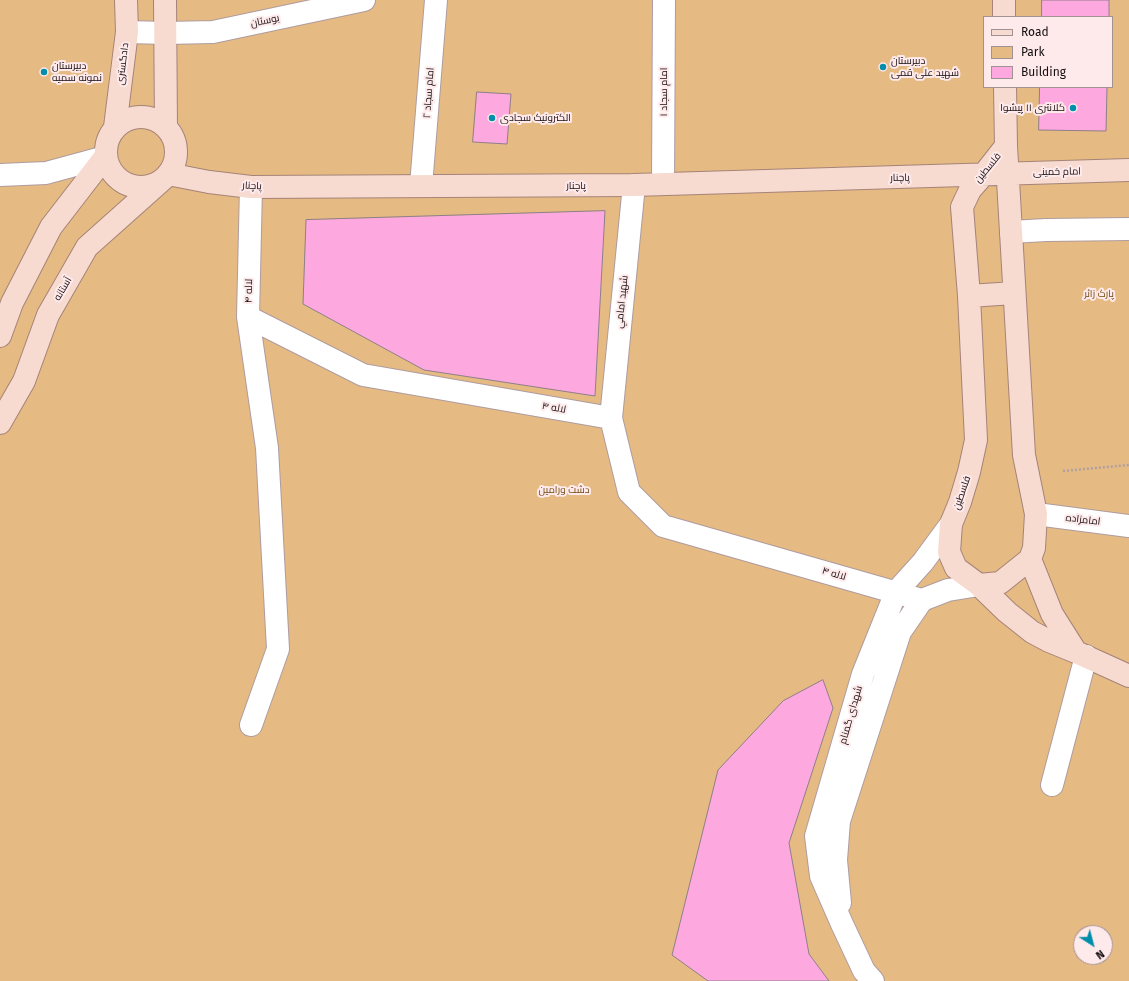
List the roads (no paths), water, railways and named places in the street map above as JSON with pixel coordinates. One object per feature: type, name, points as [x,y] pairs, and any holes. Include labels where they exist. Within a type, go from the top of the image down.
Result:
[{"type":"main road","name":"دادگستری","points":[[115,127],[127,32],[126,0]]},
{"type":"main road","points":[[165,0],[166,127]]},
{"type":"main road","points":[[1004,0],[1004,16]]},
{"type":"main road","points":[[1005,88],[1006,146]]},
{"type":"main road","points":[[135,116],[146,116],[157,120],[166,127],[173,136],[176,146],[176,156],[173,165],[165,177],[151,186],[140,187],[130,186],[114,176],[108,167],[105,157],[105,146],[108,136],[115,127],[124,120],[135,116]]},
{"type":"main road","name":"فلسطین","points":[[1006,146],[1024,455],[1036,514],[1034,548],[1030,559]]},
{"type":"main road","name":"فلسطین","points":[[1006,146],[970,190],[962,207],[969,296],[976,440],[969,472],[960,502],[951,524],[949,552],[956,568],[980,585],[1007,612],[1032,632],[1129,676]]},
{"type":"main road","points":[[0,336],[12,304],[51,227],[105,157]]},
{"type":"main road","name":"امام خمینی","points":[[984,174],[1129,170]]},
{"type":"main road","name":"پاچنار","points":[[165,177],[251,187],[634,186],[984,174]]},
{"type":"main road","name":"آستانه","points":[[0,423],[24,382],[48,315],[87,247],[165,177]]},
{"type":"main road","points":[[929,177],[949,190],[962,207]]},
{"type":"main road","points":[[969,296],[1014,293]]},
{"type":"main road","points":[[980,585],[1000,583],[1030,559],[1052,614],[1081,654]]},
{"type":"street","name":"بوستان","points":[[127,32],[166,34],[213,32],[364,0]]},
{"type":"street","name":"امام سجاد ۲","points":[[421,186],[436,0]]},
{"type":"street","name":"امام سجاد ۱","points":[[663,184],[664,0]]},
{"type":"street","points":[[0,175],[46,173],[105,157]]},
{"type":"street","name":"شهيد امامي","points":[[611,418],[634,186]]},
{"type":"street","name":"لاله ۴","points":[[251,187],[248,317],[363,375],[611,418],[629,492],[663,526],[922,600]]},
{"type":"street","points":[[1011,232],[1129,228]]},
{"type":"street","points":[[248,317],[267,448],[278,649],[251,725]]},
{"type":"street","name":"امامزاده","points":[[1036,514],[1129,526]]},
{"type":"street","name":"شهدای گمنام","points":[[873,981],[864,971],[821,876],[816,836],[863,674],[896,592],[923,562],[951,524]]},
{"type":"street","points":[[922,600],[948,590],[980,585]]},
{"type":"street","name":"شهدای گمنام","points":[[842,924],[836,860],[839,821],[900,632],[922,600]]},
{"type":"street","points":[[1052,785],[1081,654]]},
{"type":"place","name":"دبیرستان شهید علی قمی","points":[[883,67]]},
{"type":"place","name":"دبیرستان نمونه سمیه","points":[[44,72]]},
{"type":"place","name":"کلانتری ۱۱ پیشوا","points":[[1073,108]]},
{"type":"place","name":"الکترونیک سجادی","points":[[492,118]]},
{"type":"park label","name":"پارک زائر","points":[[1099,294]]},
{"type":"park label","name":"دشت ورامین","points":[[564,490]]}]
